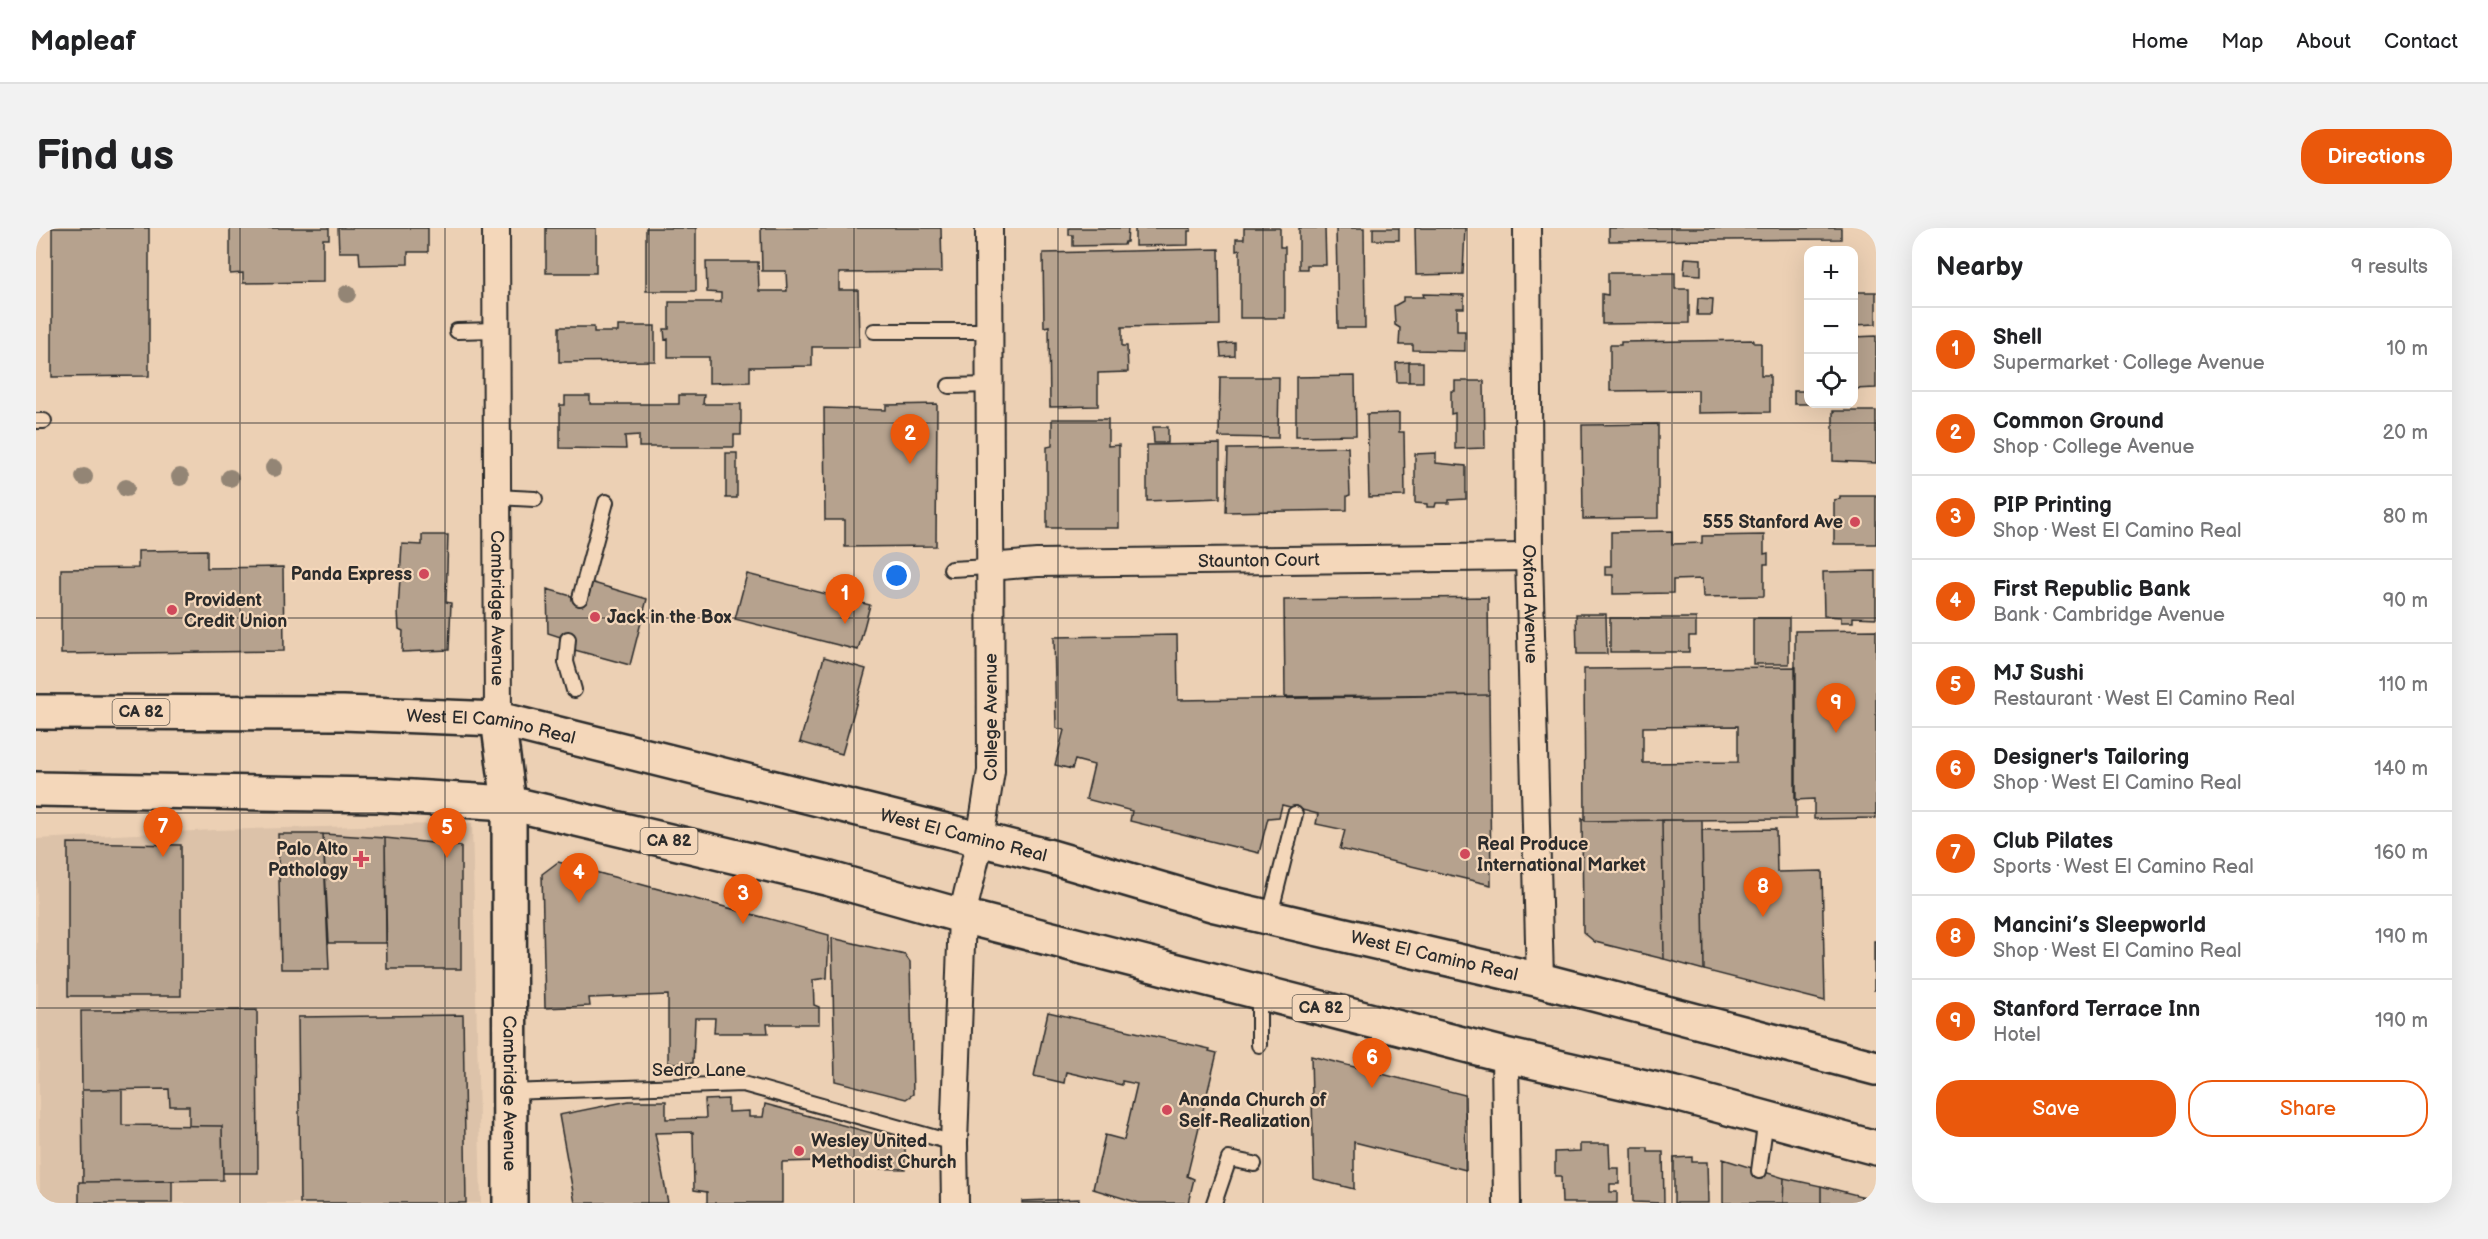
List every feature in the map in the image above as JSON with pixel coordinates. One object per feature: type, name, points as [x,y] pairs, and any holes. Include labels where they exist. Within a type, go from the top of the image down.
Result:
[{"type":"main road","name":"West El Camino Real","points":[[36,712],[310,712],[498,718],[1051,857],[1269,919],[1540,980],[1876,1068]]},
{"type":"main road","name":"Cambridge Avenue","points":[[498,718],[508,803],[510,1203]]},
{"type":"main road","name":"CA 82","points":[[36,789],[368,794],[508,803],[830,879],[963,916],[1505,1055],[1766,1118],[1876,1148]]},
{"type":"street","name":"Cambridge Avenue","points":[[496,228],[498,718]]},
{"type":"street","name":"College Avenue","points":[[955,1203],[954,1143],[963,916],[980,840],[991,771],[989,228]]},
{"type":"street","name":"Oxford Avenue","points":[[1527,228],[1529,557],[1540,980]]},
{"type":"street","name":"Staunton Court","points":[[989,567],[1037,563],[1529,557]]},
{"type":"street","points":[[1505,1055],[1507,1203]]},
{"type":"lane","points":[[457,331],[496,330]]},
{"type":"lane","points":[[874,331],[989,331]]},
{"type":"lane","points":[[949,386],[990,386]]},
{"type":"lane","points":[[498,497],[535,499]]},
{"type":"lane","points":[[580,598],[606,502]]},
{"type":"lane","points":[[951,569],[989,567]]},
{"type":"lane","points":[[568,639],[566,662],[574,690]]},
{"type":"lane","points":[[1269,919],[1295,814]]},
{"type":"lane","points":[[1259,992],[1259,1045]]},
{"type":"lane","name":"Sedro Lane","points":[[508,1092],[743,1084],[954,1143]]},
{"type":"lane","points":[[1759,1171],[1766,1118]]},
{"type":"lane","points":[[1214,1203],[1229,1159],[1254,1164]]},
{"type":"shaded area","points":[[472,823],[481,1203],[40,1203],[36,839],[214,830]]},
{"type":"building","points":[[52,228],[149,228],[149,376],[52,377]]},
{"type":"building","points":[[230,228],[329,228],[329,239],[323,239],[323,282],[243,283],[243,273],[230,274]]},
{"type":"building","points":[[338,228],[428,228],[428,252],[408,252],[408,264],[360,265],[359,252],[339,252]]},
{"type":"building","points":[[546,228],[596,228],[596,273],[546,273]]},
{"type":"building","points":[[646,228],[696,228],[696,291],[646,291]]},
{"type":"building","points":[[761,228],[941,228],[942,272],[839,273],[839,290],[858,290],[859,347],[812,347],[812,366],[750,367],[750,382],[709,383],[709,357],[668,357],[668,339],[665,340],[664,329],[669,329],[669,302],[721,302],[721,293],[707,292],[706,262],[758,262],[759,291],[787,291],[786,271],[762,271]]},
{"type":"building","points":[[1069,228],[1128,228],[1127,242],[1124,245],[1073,246],[1073,235],[1069,235]]},
{"type":"building","points":[[1135,228],[1191,228],[1191,231],[1188,231],[1188,245],[1135,246]]},
{"type":"building","points":[[1244,228],[1280,228],[1280,247],[1285,247],[1285,318],[1240,318],[1240,250],[1236,251],[1236,239],[1244,239]]},
{"type":"building","points":[[1299,228],[1325,228],[1326,265],[1307,265],[1307,269],[1299,269]]},
{"type":"building","points":[[1336,228],[1364,228],[1365,328],[1338,328]]},
{"type":"building","points":[[1373,228],[1399,228],[1399,240],[1373,240]]},
{"type":"building","points":[[1415,228],[1465,228],[1463,274],[1416,275]]},
{"type":"building","points":[[1609,228],[1841,228],[1841,239],[1609,241]]},
{"type":"building","points":[[1219,249],[1220,325],[1122,327],[1122,346],[1127,346],[1128,372],[1098,373],[1098,406],[1050,407],[1049,326],[1044,327],[1043,253]]},
{"type":"building","points":[[1685,258],[1701,259],[1701,275],[1684,274]]},
{"type":"building","points":[[1608,273],[1675,273],[1675,289],[1689,289],[1689,323],[1602,324],[1602,294],[1608,295]]},
{"type":"building","points":[[1858,292],[1876,292],[1876,324],[1858,325]]},
{"type":"building","points":[[1423,294],[1464,295],[1464,308],[1457,308],[1457,331],[1465,331],[1465,351],[1413,350],[1413,345],[1399,345],[1400,328],[1395,325],[1394,306],[1403,301],[1403,297],[1424,297]]},
{"type":"building","points":[[1698,298],[1713,299],[1712,315],[1697,315]]},
{"type":"building","points":[[618,326],[655,326],[655,361],[559,362],[559,327],[594,327],[594,332],[618,332]]},
{"type":"building","points":[[1876,336],[1876,388],[1858,389],[1858,337]]},
{"type":"building","points":[[1754,340],[1754,343],[1761,343],[1761,375],[1770,375],[1770,412],[1698,413],[1698,390],[1610,391],[1610,345],[1621,345],[1621,342]]},
{"type":"building","points":[[1235,343],[1235,356],[1221,357],[1220,344]]},
{"type":"building","points":[[1409,362],[1409,382],[1397,382],[1396,363]]},
{"type":"building","points":[[1409,362],[1423,362],[1423,382],[1409,382]]},
{"type":"building","points":[[1355,376],[1356,435],[1296,436],[1296,377]]},
{"type":"building","points":[[1220,377],[1279,377],[1278,438],[1219,437]]},
{"type":"building","points":[[1455,381],[1484,381],[1485,448],[1455,449],[1455,413],[1451,414],[1451,391],[1455,391]]},
{"type":"building","points":[[1794,391],[1804,391],[1804,404],[1794,404]]},
{"type":"building","points":[[679,395],[704,395],[703,404],[741,404],[741,435],[734,435],[734,447],[639,447],[639,435],[625,436],[626,449],[560,448],[560,405],[565,405],[565,396],[590,396],[590,404],[679,404]]},
{"type":"building","points":[[937,404],[936,546],[845,547],[845,520],[825,520],[824,408],[886,410],[886,405]]},
{"type":"building","points":[[1833,411],[1876,411],[1876,463],[1833,461]]},
{"type":"building","points":[[1399,413],[1399,432],[1404,432],[1405,496],[1369,497],[1367,414]]},
{"type":"building","points":[[1052,419],[1108,419],[1108,446],[1119,445],[1119,528],[1047,528],[1047,447],[1052,446]]},
{"type":"building","points":[[1658,424],[1658,518],[1583,519],[1582,425]]},
{"type":"building","points":[[1153,427],[1168,427],[1168,443],[1154,443]]},
{"type":"building","points":[[1220,444],[1220,498],[1147,501],[1147,445]]},
{"type":"building","points":[[1348,447],[1350,495],[1347,496],[1347,510],[1226,512],[1228,449]]},
{"type":"building","points":[[726,453],[737,453],[737,498],[726,498]]},
{"type":"building","points":[[1436,453],[1436,463],[1466,466],[1466,499],[1436,503],[1435,507],[1415,503],[1415,454]]},
{"type":"building","name":"555 Stanford Ave","points":[[1840,496],[1876,496],[1876,544],[1834,544],[1834,500],[1840,499]]},
{"type":"building","points":[[1672,531],[1672,544],[1702,543],[1702,536],[1764,535],[1764,554],[1768,553],[1768,564],[1764,564],[1764,596],[1703,597],[1702,579],[1673,580],[1673,593],[1613,594],[1613,575],[1605,575],[1605,566],[1611,566],[1611,532]]},
{"type":"building","name":"Panda Express","points":[[422,535],[448,535],[446,602],[451,603],[449,650],[402,652],[403,631],[399,629],[398,611],[402,544],[422,545]]},
{"type":"building","name":"Provident Credit Union","points":[[207,550],[207,568],[283,567],[284,651],[61,654],[61,569],[138,568],[138,551]]},
{"type":"building","points":[[1876,571],[1876,618],[1853,617],[1853,622],[1841,622],[1841,617],[1824,616],[1823,572]]},
{"type":"building","points":[[747,574],[870,605],[858,650],[735,619]]},
{"type":"building","name":"Jack in the Box","points":[[590,582],[647,599],[630,665],[571,649],[573,641],[548,633],[547,589],[585,600]]},
{"type":"building","points":[[1488,597],[1489,695],[1285,697],[1284,600]]},
{"type":"building","points":[[1576,614],[1606,614],[1607,654],[1577,654]]},
{"type":"building","points":[[1610,618],[1696,618],[1696,636],[1689,636],[1689,652],[1610,652]]},
{"type":"building","points":[[1753,618],[1789,618],[1789,664],[1753,664]]},
{"type":"building","points":[[1876,630],[1876,818],[1814,819],[1814,799],[1795,800],[1795,631]]},
{"type":"building","points":[[1177,635],[1178,700],[1489,695],[1491,885],[1340,849],[1345,830],[1316,824],[1318,814],[1282,805],[1279,817],[1268,818],[1259,853],[1130,821],[1132,811],[1086,799],[1094,765],[1075,760],[1072,769],[1055,765],[1064,730],[1056,728],[1054,637]]},
{"type":"building","points":[[824,657],[866,669],[842,754],[800,742]]},
{"type":"building","points":[[1796,667],[1796,819],[1585,821],[1584,669]],"holes":[[[1738,726],[1738,762],[1643,763],[1643,727]]]},
{"type":"building","points":[[1582,818],[1585,821],[1662,820],[1664,959],[1595,942],[1583,932]]},
{"type":"building","points":[[1662,820],[1702,820],[1704,970],[1664,959]]},
{"type":"building","points":[[1776,829],[1777,872],[1822,871],[1825,1001],[1704,970],[1702,830]]},
{"type":"building","points":[[278,834],[323,834],[329,969],[281,969]]},
{"type":"building","name":"Palo Alto Pathology","points":[[323,834],[385,838],[386,943],[329,943]]},
{"type":"building","points":[[385,838],[461,846],[461,969],[387,969]]},
{"type":"building","points":[[68,843],[181,845],[181,996],[68,996]]},
{"type":"building","points":[[558,862],[829,935],[827,978],[813,980],[814,1005],[819,1007],[819,1024],[767,1024],[768,1033],[714,1033],[715,1018],[695,1018],[693,1063],[668,1063],[668,995],[589,998],[590,1006],[545,1008],[542,874]]},
{"type":"building","points":[[832,938],[905,955],[910,962],[913,1094],[906,1099],[835,1081]]},
{"type":"building","points":[[1874,941],[1876,941],[1876,990],[1874,990]]},
{"type":"building","points":[[257,1010],[258,1173],[223,1173],[222,1126],[189,1126],[189,1106],[170,1106],[169,1089],[82,1090],[81,1011]]},
{"type":"building","name":"Ananda Church of Self-Realization","points":[[1048,1012],[1210,1049],[1209,1051],[1217,1053],[1187,1176],[1194,1179],[1188,1203],[1139,1203],[1093,1189],[1105,1135],[1124,1140],[1137,1084],[1122,1081],[1122,1085],[1066,1072],[1064,1083],[1034,1076]]},
{"type":"building","points":[[463,1015],[466,1203],[300,1203],[298,1017]]},
{"type":"building","points":[[1311,1056],[1465,1095],[1466,1170],[1354,1142],[1354,1189],[1314,1179]]},
{"type":"building","points":[[82,1090],[122,1090],[122,1125],[222,1126],[223,1180],[83,1182]]},
{"type":"building","name":"Wesley United Methodist Church","points":[[728,1099],[728,1112],[749,1111],[749,1117],[763,1117],[765,1104],[905,1142],[905,1169],[857,1168],[856,1160],[782,1162],[782,1203],[707,1203],[707,1192],[694,1190],[693,1132],[655,1133],[668,1203],[575,1203],[559,1115],[629,1101],[666,1101],[666,1119],[706,1118],[705,1100]]},
{"type":"building","points":[[1580,1144],[1609,1144],[1610,1168],[1619,1168],[1619,1184],[1610,1184],[1610,1192],[1617,1192],[1617,1203],[1562,1203],[1561,1176],[1555,1176],[1555,1152],[1580,1151]]},
{"type":"building","points":[[1632,1148],[1648,1148],[1648,1152],[1663,1152],[1664,1203],[1633,1202]]},
{"type":"building","points":[[1692,1157],[1692,1162],[1707,1162],[1708,1203],[1674,1203],[1674,1158]]},
{"type":"building","points":[[1723,1159],[1784,1178],[1783,1203],[1723,1203]]},
{"type":"building","points":[[1784,1178],[1821,1186],[1821,1203],[1783,1203]]},
{"type":"building","points":[[172,1181],[172,1203],[79,1203],[79,1182]]},
{"type":"building","points":[[1821,1186],[1861,1196],[1861,1203],[1821,1203]]},
{"type":"building","points":[[1861,1196],[1876,1199],[1876,1203],[1861,1203]]},
{"type":"building","points":[[1079,1199],[1079,1203],[1022,1203],[1022,1201]]},
{"type":"place","name":"Common Ground","points":[[910,464]]},
{"type":"place","name":"555 Stanford Ave","points":[[1855,522]]},
{"type":"place","name":"Panda Express","points":[[424,574]]},
{"type":"place","name":"Provident Credit Union","points":[[172,610]]},
{"type":"place","name":"Jack in the Box","points":[[595,617]]},
{"type":"place","name":"Shell","points":[[845,624]]},
{"type":"place","name":"Stanford Terrace Inn","points":[[1836,733]]},
{"type":"place","name":"Real Produce International Market","points":[[1465,854]]},
{"type":"place","name":"Club Pilates","points":[[163,857]]},
{"type":"place","name":"MJ Sushi","points":[[447,858]]},
{"type":"place","name":"Palo Alto Pathology","points":[[361,859]]},
{"type":"place","name":"First Republic Bank","points":[[579,903]]},
{"type":"place","name":"Mancini’s Sleepworld","points":[[1763,917]]},
{"type":"place","name":"PIP Printing","points":[[743,924]]},
{"type":"place","name":"Designer's Tailoring","points":[[1372,1088]]},
{"type":"place","name":"Ananda Church of Self-Realization","points":[[1167,1110]]},
{"type":"place","name":"Wesley United Methodist Church","points":[[799,1151]]}]
